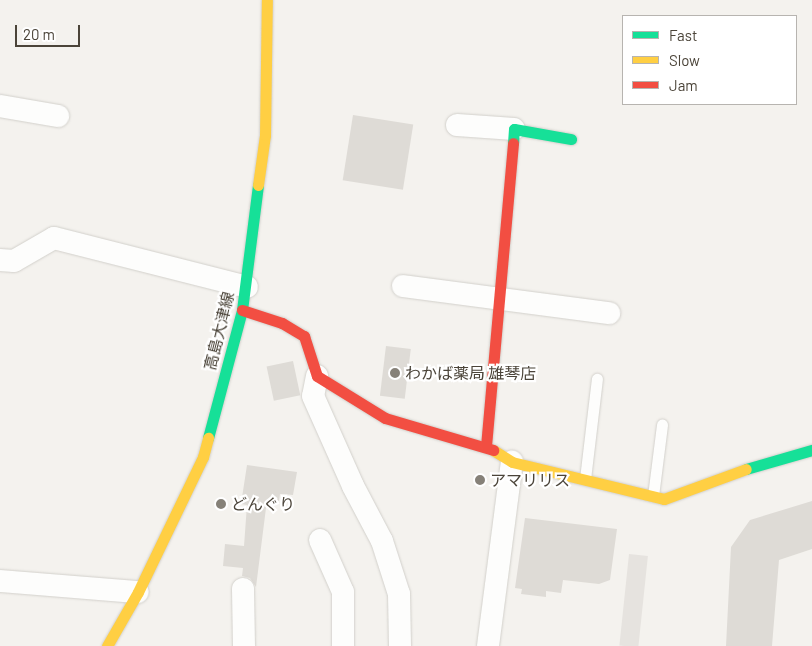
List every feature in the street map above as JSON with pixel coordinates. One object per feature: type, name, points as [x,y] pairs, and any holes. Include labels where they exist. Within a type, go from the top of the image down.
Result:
[{"type":"street","name":"高島大津線","points":[[107,646],[138,592],[203,457],[242,310],[265,135],[267,0]]},
{"type":"street","points":[[0,106],[58,116]]},
{"type":"street","points":[[457,125],[514,129],[571,139]]},
{"type":"street","points":[[486,446],[514,129]]},
{"type":"street","points":[[0,260],[14,261],[54,238],[246,287]]},
{"type":"street","points":[[404,286],[609,313]]},
{"type":"street","points":[[242,310],[282,323],[304,336],[317,376],[313,396],[352,486],[382,541],[399,594],[400,646]]},
{"type":"street","points":[[317,376],[385,418],[486,446],[512,462],[664,499],[725,475],[812,450]]},
{"type":"street","points":[[494,644],[512,462]]},
{"type":"street","points":[[320,540],[343,592],[343,646]]},
{"type":"street","points":[[0,581],[138,592]]},
{"type":"street","points":[[243,589],[244,646]]},
{"type":"lane","points":[[585,479],[596,379]]},
{"type":"lane","points":[[653,496],[662,424]]},
{"type":"shaded area","points":[[629,554],[648,556],[638,646],[619,645]]},
{"type":"building","points":[[353,115],[413,125],[403,190],[343,180]]},
{"type":"building","name":"わかば薬局 雄琴店","points":[[386,346],[411,349],[405,399],[380,396]]},
{"type":"building","points":[[293,361],[300,395],[274,401],[267,367]]},
{"type":"building","points":[[247,465],[297,472],[293,495],[280,494],[279,501],[271,500],[266,508],[256,587],[250,578],[242,576],[243,568],[223,566],[225,544],[244,546],[247,505],[241,504]]},
{"type":"building","points":[[812,501],[812,549],[779,560],[772,646],[726,646],[731,547],[750,520]]},
{"type":"building","points":[[525,518],[617,529],[610,580],[599,584],[563,580],[561,593],[546,591],[546,597],[521,594],[522,589],[515,588]]},
{"type":"traffic: fast","points":[[513,143],[514,129],[571,139]]},
{"type":"traffic: fast","points":[[208,438],[242,310],[258,185]]},
{"type":"traffic: fast","points":[[746,469],[812,450]]},
{"type":"traffic: slow","points":[[258,185],[265,135],[267,0]]},
{"type":"traffic: slow","points":[[107,646],[138,592],[203,457],[208,438]]},
{"type":"traffic: slow","points":[[493,450],[512,462],[664,499],[746,469]]},
{"type":"traffic: jam","points":[[486,446],[513,143]]},
{"type":"traffic: jam","points":[[242,310],[282,323],[304,336],[317,376],[385,418],[493,450]]},
{"type":"place","name":"わかば薬局 雄琴店","points":[[395,373]]},
{"type":"place","name":"アマリリス","points":[[480,480]]},
{"type":"place","name":"どんぐり","points":[[221,504]]}]
